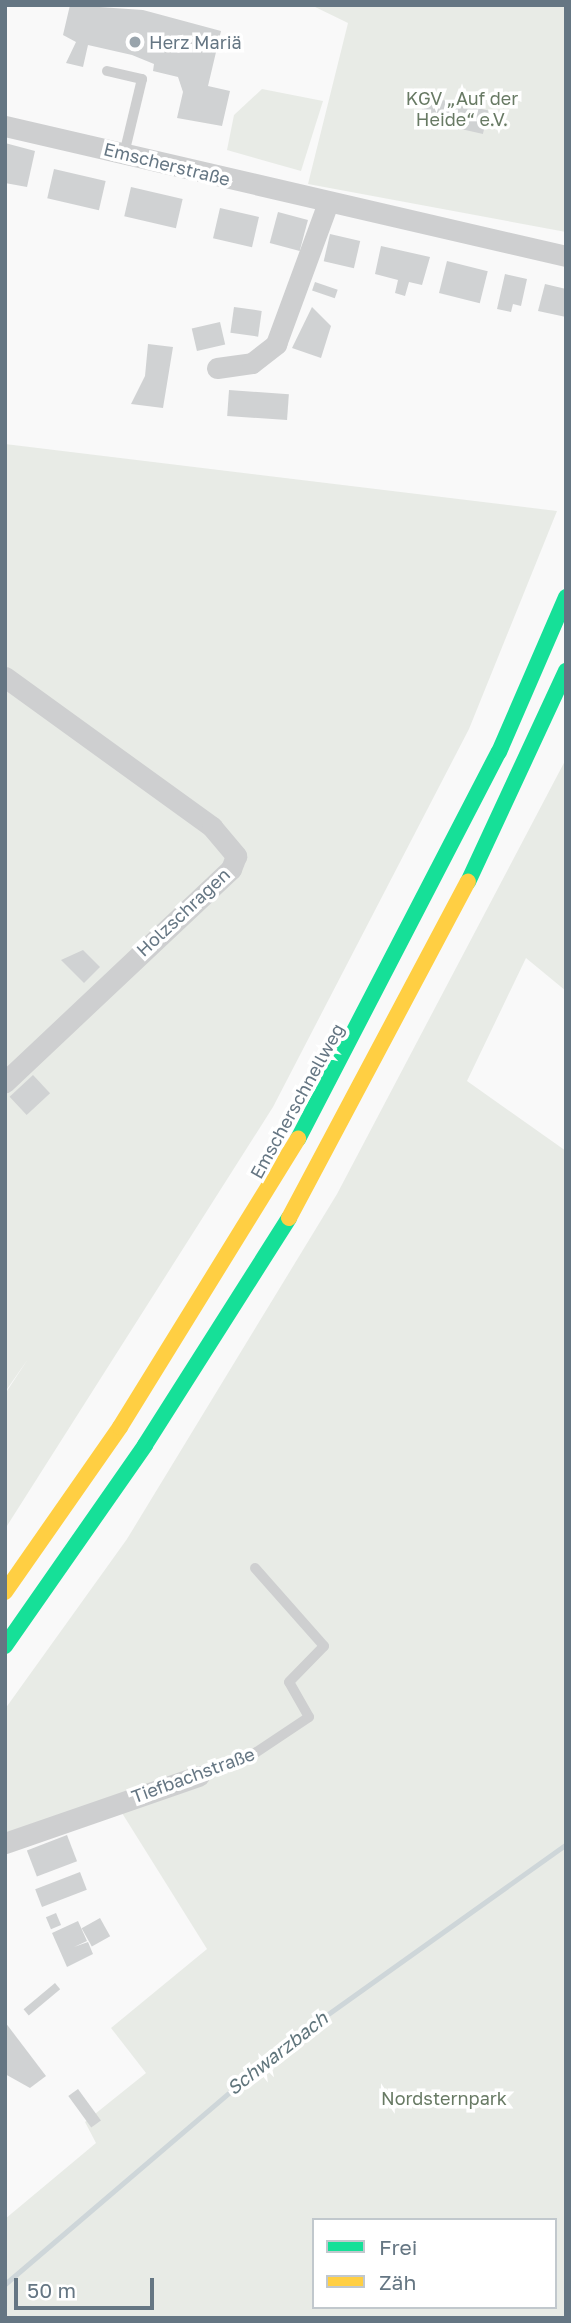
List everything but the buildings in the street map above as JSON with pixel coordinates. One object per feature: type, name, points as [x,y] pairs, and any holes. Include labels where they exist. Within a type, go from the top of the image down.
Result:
[{"type":"highway","name":"Emscherschnellweg","points":[[5,1592],[120,1427],[266,1196],[349,1050],[499,752],[566,597]]},
{"type":"highway","points":[[5,1646],[145,1445],[293,1212],[455,909],[566,671]]},
{"type":"street","name":"Emscherstraße","points":[[5,126],[566,256]]},
{"type":"street","points":[[217,368],[252,363],[276,344],[328,203]]},
{"type":"street","name":"Holzschragen","points":[[5,677],[212,827],[236,856],[231,869],[5,1082]]},
{"type":"street","name":"Tiefbachstraße","points":[[5,1843],[199,1776]]},
{"type":"lane","points":[[107,71],[142,79],[124,154]]},
{"type":"lane","name":"Tiefbachstraße","points":[[199,1776],[249,1757],[309,1717],[289,1682],[324,1646],[255,1568]]},
{"type":"green space","name":"KGV „Auf der Heide“ e.V.","points":[[311,5],[566,5],[566,232],[308,184],[348,23]]},
{"type":"green space","points":[[262,89],[323,101],[301,171],[227,150],[234,115]]},
{"type":"green space","points":[[5,444],[557,511],[469,729],[273,1107],[5,1529],[5,1394],[28,1359],[5,1392]]},
{"type":"green space","name":"Nordsternpark","points":[[566,759],[566,991],[526,958],[467,1081],[566,1151],[566,2318],[5,2318],[5,2219],[96,2143],[85,2122],[146,2073],[111,2028],[207,1949],[117,1805],[5,1841],[5,1709],[127,1539],[337,1194]]},
{"type":"waterway","name":"Schwarzbach","points":[[5,2284],[286,2044],[566,1844]]},
{"type":"traffic: fast","points":[[298,1139],[499,752],[566,597]]},
{"type":"traffic: fast","points":[[468,882],[566,671]]},
{"type":"traffic: fast","points":[[5,1646],[145,1445],[289,1218]]},
{"type":"traffic: slow","points":[[289,1218],[468,882]]},
{"type":"traffic: slow","points":[[5,1592],[120,1427],[298,1139]]},
{"type":"place","name":"Herz Mariä","points":[[135,42]]}]
